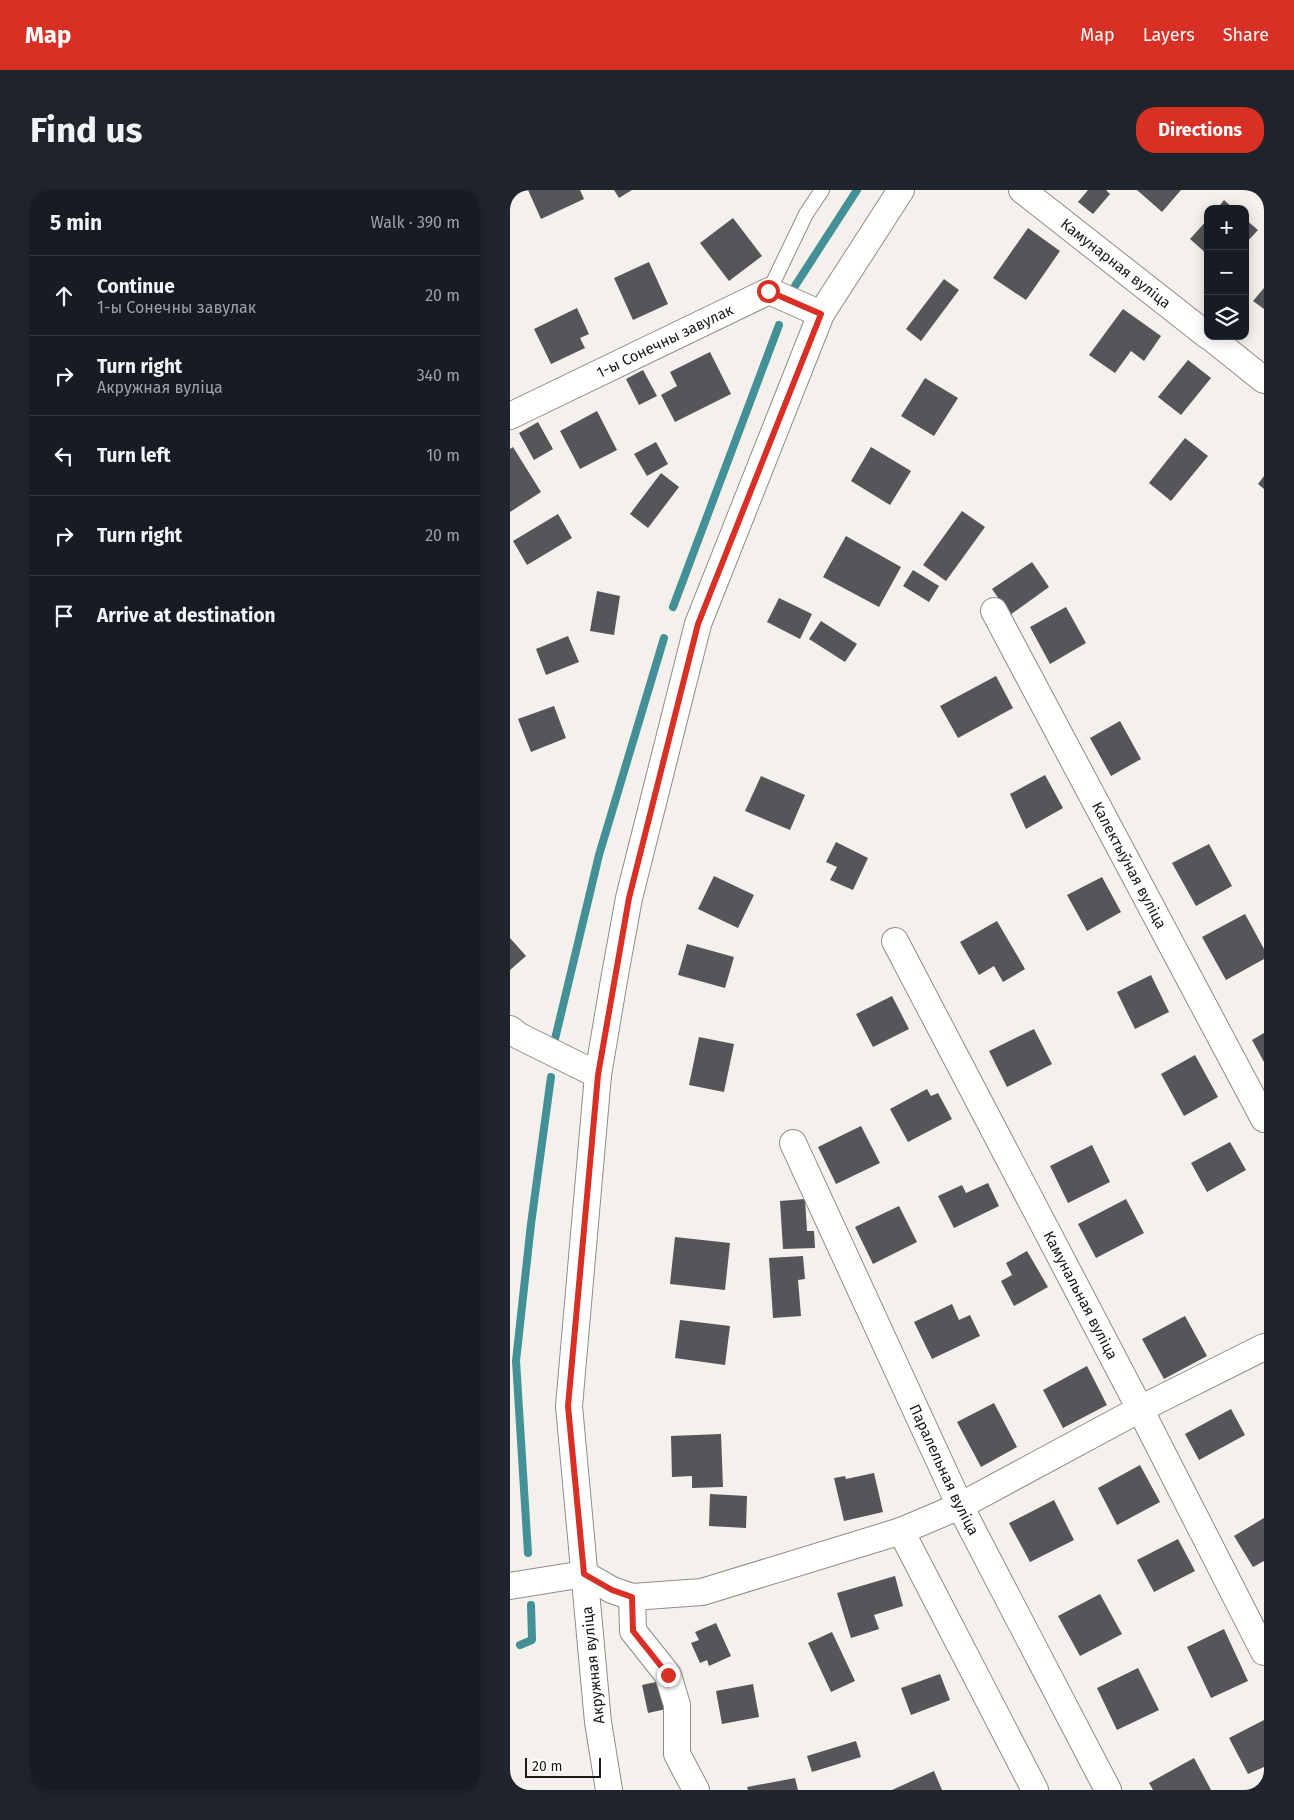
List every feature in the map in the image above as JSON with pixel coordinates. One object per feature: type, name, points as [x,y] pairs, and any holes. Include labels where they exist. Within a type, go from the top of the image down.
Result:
[{"type":"street","name":"Акружная вуліца","points":[[609,1790],[600,1731],[568,1406],[598,1075],[629,898],[698,624],[821,314],[901,190]]},
{"type":"street","name":"Камунарная вуліца","points":[[1022,190],[1204,333]]},
{"type":"street","points":[[768,291],[821,314]]},
{"type":"street","name":"1-ы Сонечны завулак","points":[[510,416],[768,291]]},
{"type":"street","name":"Камунарная вуліца","points":[[1213,340],[1264,380]]},
{"type":"street","name":"Калектыўная вуліца","points":[[994,611],[1264,1119]]},
{"type":"street","name":"Камунальная вуліца","points":[[895,941],[1264,1652]]},
{"type":"street","points":[[510,1029],[519,1036],[598,1075]]},
{"type":"street","name":"Паралельная вуліца","points":[[794,1143],[960,1506],[1108,1790]]},
{"type":"street","points":[[510,1586],[584,1574],[612,1590],[632,1597],[702,1592],[900,1531],[960,1506],[1140,1410],[1264,1347]]},
{"type":"street","points":[[900,1531],[1035,1790]]},
{"type":"street","points":[[632,1597],[633,1631],[668,1675],[677,1705],[677,1754],[696,1790]]},
{"type":"lane","points":[[768,291],[806,214],[822,190]]},
{"type":"building","points":[[528,190],[580,190],[584,199],[541,219]]},
{"type":"building","points":[[614,190],[632,190],[619,198]]},
{"type":"building","points":[[1088,190],[1106,190],[1110,194],[1093,214],[1078,202]]},
{"type":"building","points":[[1137,190],[1181,190],[1162,212]]},
{"type":"building","points":[[1224,200],[1230,205],[1220,205]]},
{"type":"building","points":[[733,218],[762,256],[729,281],[700,243]]},
{"type":"building","points":[[1249,222],[1258,230],[1249,240]]},
{"type":"building","points":[[1204,223],[1204,251],[1190,239]]},
{"type":"building","points":[[1028,228],[1060,251],[1026,300],[993,278]]},
{"type":"building","points":[[649,262],[668,304],[633,320],[614,278]]},
{"type":"building","points":[[944,279],[959,290],[921,341],[906,329]]},
{"type":"building","points":[[1264,288],[1264,309],[1253,301]]},
{"type":"building","points":[[577,308],[589,334],[580,338],[585,348],[551,364],[534,329]]},
{"type":"building","points":[[1123,309],[1161,336],[1144,361],[1131,351],[1115,373],[1089,355]]},
{"type":"building","points":[[710,352],[731,394],[675,422],[661,395],[677,386],[670,372]]},
{"type":"building","points":[[1188,360],[1211,378],[1181,415],[1158,397]]},
{"type":"building","points":[[643,370],[657,396],[639,405],[626,379]]},
{"type":"building","points":[[925,378],[958,398],[934,436],[901,416]]},
{"type":"building","points":[[597,411],[617,450],[580,469],[560,431]]},
{"type":"building","points":[[538,422],[553,449],[534,460],[519,433]]},
{"type":"building","points":[[1185,438],[1208,456],[1171,501],[1149,483]]},
{"type":"building","points":[[656,442],[668,464],[647,476],[634,454]]},
{"type":"building","points":[[513,447],[541,492],[510,512],[510,449]]},
{"type":"building","points":[[871,447],[911,471],[890,505],[851,481]]},
{"type":"building","points":[[661,473],[679,487],[648,528],[630,514]]},
{"type":"building","points":[[1264,476],[1264,489],[1258,484]]},
{"type":"building","points":[[962,511],[985,527],[946,581],[923,565]]},
{"type":"building","points":[[558,514],[572,538],[527,565],[513,541]]},
{"type":"building","points":[[846,536],[901,567],[879,607],[823,577]]},
{"type":"building","points":[[1032,562],[1049,587],[1010,615],[992,589]]},
{"type":"building","points":[[913,570],[939,586],[929,602],[903,586]]},
{"type":"building","points":[[597,591],[620,596],[614,635],[590,631]]},
{"type":"building","points":[[779,598],[812,614],[800,639],[767,622]]},
{"type":"building","points":[[1066,607],[1086,643],[1050,664],[1030,627]]},
{"type":"building","points":[[821,621],[857,644],[845,662],[809,639]]},
{"type":"building","points":[[568,636],[579,662],[546,675],[536,649]]},
{"type":"building","points":[[996,676],[1013,708],[958,738],[940,706]]},
{"type":"building","points":[[554,706],[566,738],[531,752],[518,719]]},
{"type":"building","points":[[1120,721],[1141,759],[1111,776],[1090,738]]},
{"type":"building","points":[[1045,775],[1063,808],[1026,829],[1010,794]]},
{"type":"building","points":[[761,776],[805,795],[790,830],[745,811]]},
{"type":"building","points":[[836,842],[868,858],[853,890],[830,880],[837,867],[826,862]]},
{"type":"building","points":[[1209,844],[1232,886],[1196,906],[1172,863]]},
{"type":"building","points":[[714,876],[754,895],[738,928],[698,909]]},
{"type":"building","points":[[1102,877],[1121,912],[1087,931],[1067,895]]},
{"type":"building","points":[[1245,914],[1264,949],[1264,959],[1226,980],[1202,937]]},
{"type":"building","points":[[997,921],[1025,969],[1003,982],[994,966],[979,975],[960,942]]},
{"type":"building","points":[[510,938],[526,956],[510,970]]},
{"type":"building","points":[[687,944],[734,957],[725,988],[678,975]]},
{"type":"building","points":[[1151,975],[1169,1012],[1135,1029],[1117,992]]},
{"type":"building","points":[[892,996],[909,1029],[873,1047],[856,1014]]},
{"type":"building","points":[[1034,1029],[1052,1064],[1007,1087],[989,1051]]},
{"type":"building","points":[[1264,1033],[1264,1062],[1252,1040]]},
{"type":"building","points":[[699,1037],[734,1044],[724,1092],[689,1085]]},
{"type":"building","points":[[1195,1055],[1218,1097],[1184,1116],[1161,1074]]},
{"type":"building","points":[[927,1089],[931,1096],[938,1093],[952,1119],[908,1142],[890,1109]]},
{"type":"building","points":[[861,1126],[880,1163],[836,1184],[818,1147]]},
{"type":"building","points":[[1230,1142],[1246,1170],[1207,1192],[1191,1163]]},
{"type":"building","points":[[1092,1145],[1110,1182],[1068,1203],[1050,1166]]},
{"type":"building","points":[[988,1183],[999,1206],[954,1228],[938,1196],[962,1185],[966,1193]]},
{"type":"building","points":[[805,1199],[807,1231],[814,1231],[815,1248],[783,1249],[780,1201]]},
{"type":"building","points":[[1126,1199],[1144,1233],[1096,1258],[1078,1224]]},
{"type":"building","points":[[899,1206],[917,1242],[873,1264],[855,1227]]},
{"type":"building","points":[[675,1237],[730,1243],[725,1290],[670,1284]]},
{"type":"building","points":[[1027,1251],[1048,1287],[1014,1306],[1001,1281],[1012,1275],[1006,1263]]},
{"type":"building","points":[[803,1256],[805,1279],[798,1280],[801,1316],[773,1318],[769,1258]]},
{"type":"building","points":[[952,1304],[959,1320],[970,1315],[980,1336],[932,1359],[914,1322]]},
{"type":"building","points":[[1185,1316],[1207,1356],[1164,1379],[1142,1339]]},
{"type":"building","points":[[680,1320],[730,1326],[725,1365],[675,1358]]},
{"type":"building","points":[[1087,1366],[1107,1405],[1063,1428],[1043,1390]]},
{"type":"building","points":[[994,1403],[1017,1447],[981,1467],[957,1422]]},
{"type":"building","points":[[1231,1409],[1245,1435],[1199,1460],[1185,1434]]},
{"type":"building","points":[[721,1434],[723,1487],[692,1488],[692,1476],[672,1477],[671,1436]]},
{"type":"building","points":[[1140,1465],[1160,1502],[1117,1525],[1098,1488]]},
{"type":"building","points":[[874,1473],[883,1512],[844,1521],[834,1478],[845,1476],[846,1479]]},
{"type":"building","points":[[710,1494],[747,1496],[746,1528],[709,1526]]},
{"type":"building","points":[[1054,1500],[1074,1540],[1030,1562],[1009,1523]]},
{"type":"building","points":[[1264,1518],[1264,1561],[1253,1567],[1234,1536]]},
{"type":"building","points":[[1178,1539],[1195,1571],[1154,1592],[1137,1560]]},
{"type":"building","points":[[895,1576],[903,1606],[874,1615],[879,1629],[851,1638],[837,1593]]},
{"type":"building","points":[[1100,1594],[1122,1634],[1080,1656],[1058,1616]]},
{"type":"building","points":[[716,1623],[731,1656],[709,1666],[707,1660],[700,1663],[691,1643],[699,1640],[695,1632]]},
{"type":"building","points":[[1224,1629],[1248,1681],[1211,1698],[1187,1647]]},
{"type":"building","points":[[832,1632],[855,1681],[831,1692],[808,1643]]},
{"type":"building","points":[[1138,1668],[1159,1710],[1117,1730],[1097,1688]]},
{"type":"building","points":[[940,1674],[950,1700],[911,1715],[901,1688]]},
{"type":"building","points":[[665,1680],[671,1708],[648,1713],[642,1685]]},
{"type":"building","points":[[753,1684],[759,1717],[722,1724],[716,1691]]},
{"type":"building","points":[[1264,1720],[1264,1767],[1248,1774],[1229,1738]]},
{"type":"building","points":[[856,1741],[861,1757],[812,1772],[807,1756]]},
{"type":"building","points":[[1194,1758],[1211,1790],[1153,1790],[1149,1783]]},
{"type":"building","points":[[934,1771],[942,1790],[892,1790]]},
{"type":"building","points":[[795,1778],[798,1790],[748,1790],[747,1787]]},
{"type":"waterway","points":[[795,286],[857,190]]},
{"type":"waterway","points":[[673,607],[779,325]]},
{"type":"waterway","points":[[555,1039],[599,855],[664,638]]},
{"type":"waterway","points":[[528,1553],[516,1361],[531,1224],[551,1077]]},
{"type":"waterway","points":[[520,1645],[532,1640],[531,1605]]},
{"type":"route","points":[[668,1675],[633,1631],[632,1597],[612,1590],[584,1574],[568,1406],[598,1075],[629,898],[698,624],[821,314],[768,291]]}]
